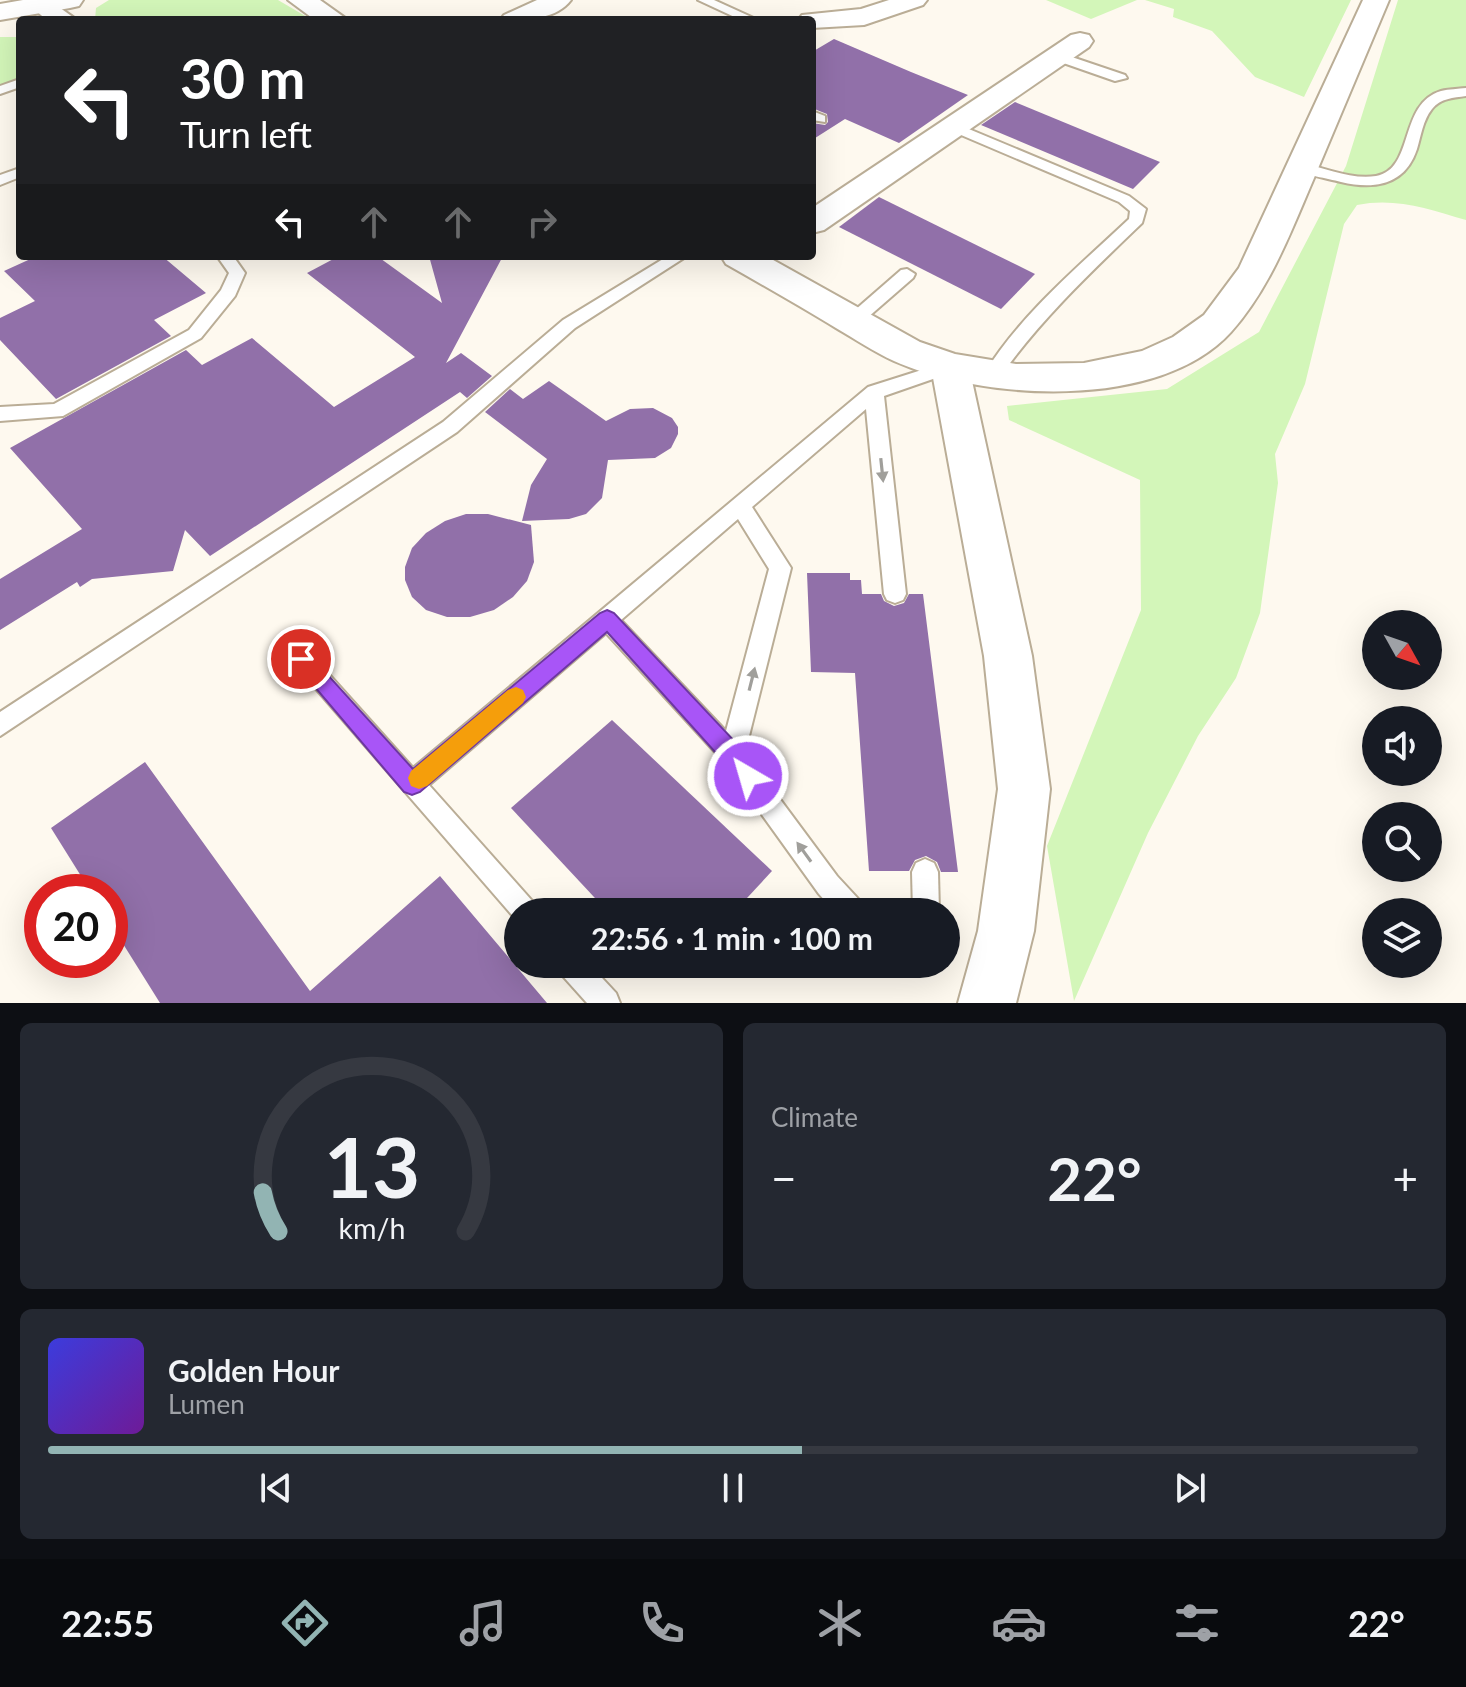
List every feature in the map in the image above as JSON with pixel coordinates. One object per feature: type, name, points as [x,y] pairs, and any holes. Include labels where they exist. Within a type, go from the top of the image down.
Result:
[{"type":"street","points":[[0,12],[54,13],[70,0]]},
{"type":"street","points":[[522,16],[558,0]]},
{"type":"street","points":[[816,20],[864,17],[914,0]]},
{"type":"street","points":[[756,260],[906,351],[972,370],[1016,378],[1084,377],[1130,370],[1187,346],[1217,324],[1256,271],[1376,0]]},
{"type":"street","points":[[307,1],[328,16]]},
{"type":"street","points":[[816,220],[1069,48]]},
{"type":"street","points":[[972,370],[1024,789],[1006,931],[987,1003]]},
{"type":"lane","points":[[704,0],[742,16]]},
{"type":"lane","points":[[1069,48],[1085,63],[1120,78]]},
{"type":"lane","points":[[1302,167],[1363,180],[1388,178],[1404,165],[1422,111],[1431,99],[1445,93],[1466,92]]},
{"type":"lane","points":[[412,784],[874,392],[972,370],[1013,344],[1044,309],[1137,220],[1138,209],[1124,199],[952,126]]},
{"type":"lane","points":[[0,414],[56,411],[195,334],[229,292],[237,273],[228,260]]},
{"type":"lane","points":[[0,725],[450,427],[569,324],[673,260]]},
{"type":"lane","points":[[853,321],[907,274]]},
{"type":"lane","points":[[874,392],[895,594]]},
{"type":"lane","points":[[732,754],[780,568],[740,506]]},
{"type":"lane","points":[[607,619],[732,754],[840,898]]},
{"type":"lane","points":[[301,659],[513,898]]},
{"type":"lane","points":[[925,872],[926,898]]},
{"type":"lane","points":[[584,978],[606,1003]]},
{"type":"green space","points":[[109,0],[278,0],[305,16],[95,16],[96,8]]},
{"type":"green space","points":[[1046,0],[1137,0],[1091,19]]},
{"type":"green space","points":[[1145,0],[1351,0],[1304,97],[1255,77],[1212,31],[1173,17],[1174,9]]},
{"type":"green space","points":[[1398,0],[1466,0],[1466,220],[1412,205],[1385,202],[1357,205],[1344,224],[1305,384],[1275,454],[1278,483],[1260,613],[1236,678],[1198,736],[1148,833],[1074,1001],[1047,846],[1141,610],[1140,480],[1009,420],[1007,406],[1167,389],[1259,332],[1346,166]]},
{"type":"green space","points":[[0,37],[16,37],[16,81],[0,87]]},
{"type":"building","points":[[834,39],[968,95],[899,143],[845,119],[816,137],[816,124],[825,125],[828,122],[827,114],[816,110],[816,50]]},
{"type":"building","points":[[1015,102],[1160,162],[1133,189],[981,125]]},
{"type":"building","points":[[879,197],[1035,274],[1001,309],[839,227]]},
{"type":"building","points":[[28,260],[167,260],[206,293],[154,320],[171,336],[56,399],[0,340],[0,318],[35,301],[4,271]]},
{"type":"building","points":[[331,260],[383,260],[442,303],[430,260],[501,260],[446,363],[461,353],[492,376],[467,398],[460,392],[210,556],[185,530],[173,571],[92,579],[80,587],[77,582],[0,630],[0,579],[82,529],[10,448],[186,350],[202,365],[252,338],[334,407],[415,357],[307,273]]},
{"type":"building","points":[[549,381],[606,421],[630,409],[653,408],[672,418],[678,427],[678,434],[671,448],[655,458],[608,460],[602,498],[586,514],[569,519],[522,521],[531,485],[547,459],[485,412],[510,389],[523,399]]},
{"type":"building","points":[[466,514],[488,514],[531,525],[534,562],[527,581],[513,597],[494,610],[470,617],[447,617],[426,610],[412,597],[405,580],[405,567],[412,548],[426,533],[445,521]]},
{"type":"building","points":[[807,573],[850,573],[850,580],[861,580],[862,594],[881,594],[884,601],[894,606],[904,603],[909,594],[923,594],[958,872],[941,872],[937,862],[926,856],[915,860],[909,871],[869,871],[855,673],[811,672]]},
{"type":"building","points":[[612,720],[772,871],[747,898],[595,898],[511,808]]},
{"type":"building","points":[[145,762],[310,991],[440,876],[504,952],[504,978],[526,978],[547,1003],[160,1003],[128,952],[128,874],[80,874],[51,828]]},
{"type":"slow traffic","points":[[419,778],[516,697]]},
{"type":"route","points":[[301,659],[412,784],[607,619],[732,754],[748,776]]}]
